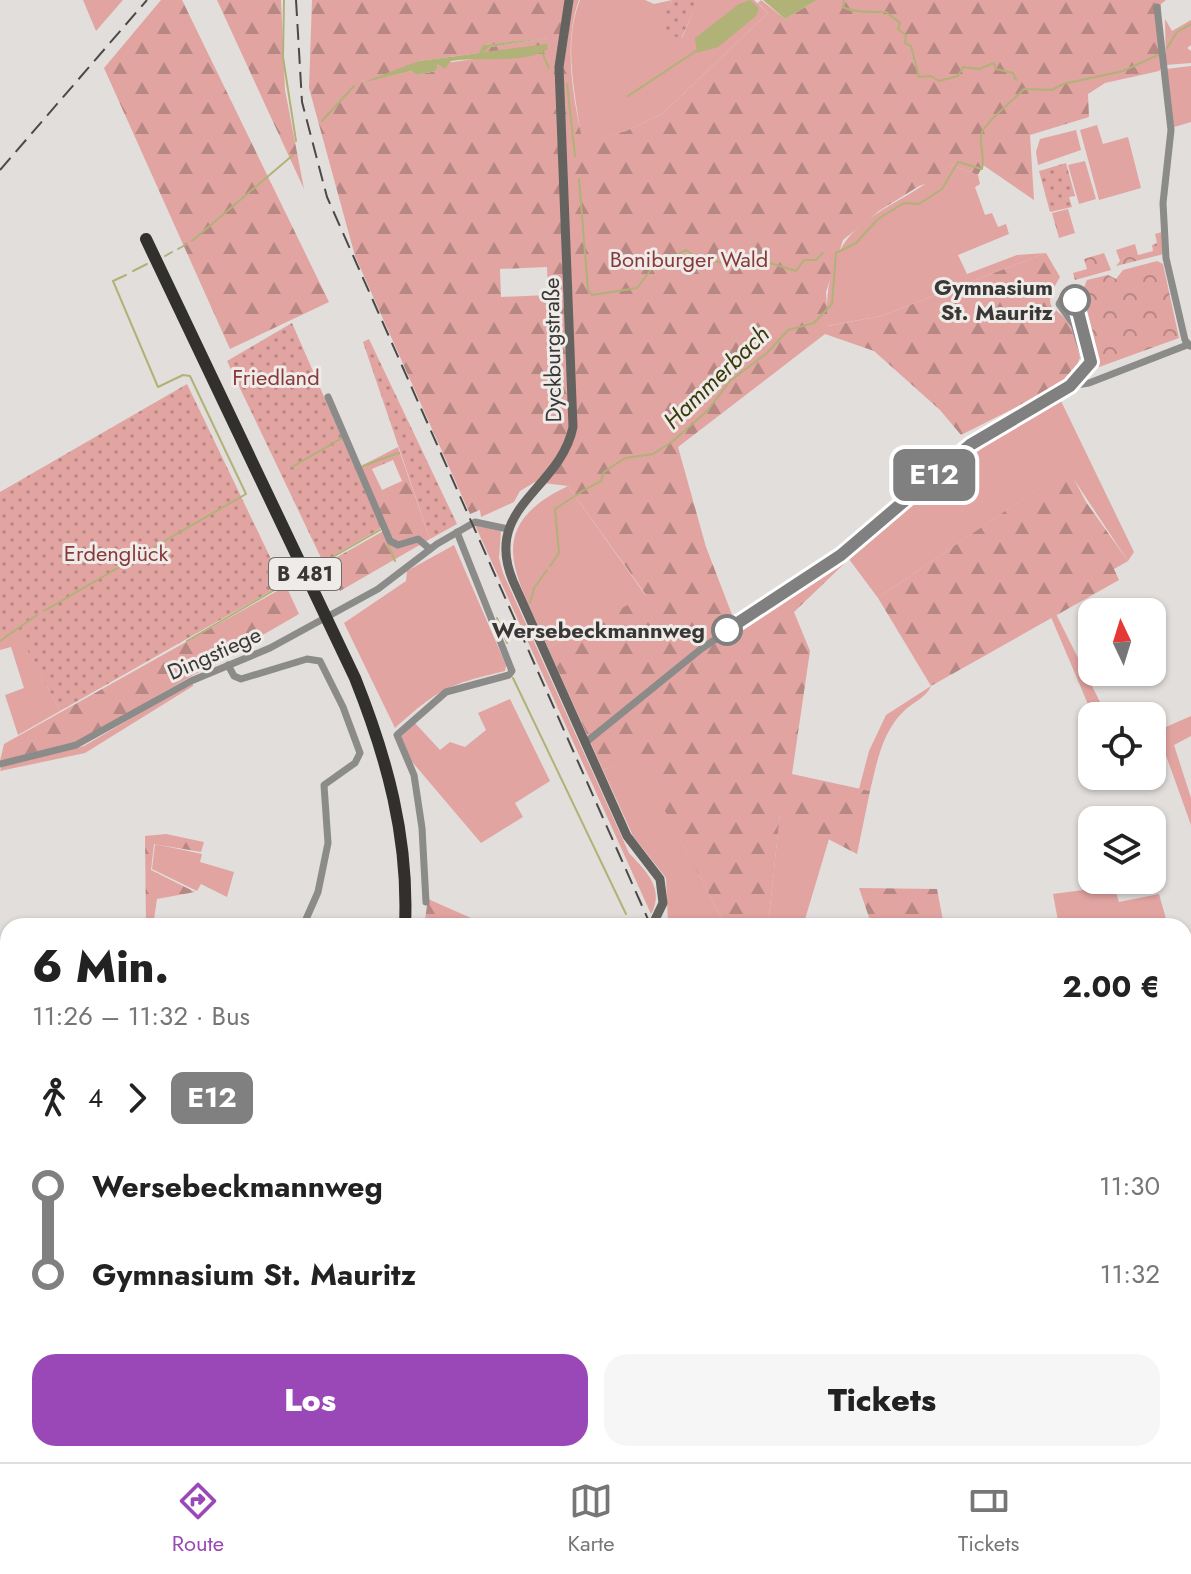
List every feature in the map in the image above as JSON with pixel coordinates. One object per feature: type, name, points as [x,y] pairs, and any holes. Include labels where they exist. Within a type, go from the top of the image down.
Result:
[{"type":"highway","name":"B 481","points":[[146,239],[355,678],[380,739],[402,842],[405,918]]},
{"type":"street","name":"Dyckburgstraße","points":[[508,529],[521,504],[558,463],[573,427],[559,67],[569,0]]},
{"type":"street","points":[[1070,386],[1089,383],[1188,344],[1166,259],[1163,203],[1171,130],[1157,7]]},
{"type":"street","points":[[585,743],[701,649],[841,555],[970,445],[1070,386],[1087,367],[1091,356],[1075,300],[1072,295],[1064,295],[1059,304],[1074,325],[1087,367]]},
{"type":"street","points":[[328,397],[390,541],[402,545],[418,539],[430,549]]},
{"type":"street","name":"Dingstiege","points":[[0,764],[76,745],[191,681],[270,648],[395,578],[430,549],[457,532],[481,521],[508,529]]},
{"type":"street","points":[[508,529],[506,551],[509,571],[627,836],[660,879],[663,903],[656,918]]},
{"type":"street","points":[[426,902],[422,828],[414,775],[397,735],[446,692],[509,675],[512,671],[457,532]]},
{"type":"street","points":[[228,665],[234,676],[241,679],[307,659],[320,661],[343,707],[360,753],[355,763],[324,785],[328,843],[318,892],[307,918]]},
{"type":"green space","points":[[83,0],[123,0],[96,31]]},
{"type":"green space","points":[[161,0],[182,0],[329,302],[230,349],[104,68]]},
{"type":"green space","points":[[217,0],[281,0],[285,90],[304,189]]},
{"type":"green space","name":"Boniburger Wald","points":[[312,0],[579,0],[571,34],[571,71],[583,142],[626,131],[662,114],[768,13],[758,3],[761,0],[785,19],[817,0],[1166,0],[1161,4],[1162,67],[1159,71],[1105,83],[1088,94],[1089,117],[1030,135],[1034,200],[983,165],[978,175],[951,165],[934,181],[919,186],[879,211],[843,240],[826,292],[828,326],[881,316],[1046,253],[1060,277],[1050,303],[1070,326],[1080,358],[1070,380],[961,435],[940,410],[874,351],[825,334],[678,447],[706,547],[736,625],[844,557],[845,563],[794,612],[810,651],[792,774],[870,791],[857,854],[780,814],[769,918],[722,918],[637,758],[603,770],[548,648],[646,595],[568,486],[535,482],[520,491],[514,502],[481,517],[480,510],[470,514],[355,256],[309,88]],"holes":[[[548,38],[484,48],[483,53],[488,53],[482,58],[438,64],[436,71],[417,75],[411,71],[362,82],[402,71],[419,61],[479,53],[484,45]],[[547,267],[548,295],[501,297],[500,269]]]},
{"type":"green space","points":[[580,0],[645,0],[654,4],[672,0],[659,29],[682,38],[698,0],[754,0],[768,13],[662,114],[626,131],[582,143],[571,53]]},
{"type":"green space","points":[[672,0],[706,0],[704,3],[698,1],[681,39],[658,29]]},
{"type":"green space","points":[[1165,19],[1172,31],[1191,20],[1191,45],[1187,48],[1191,51],[1191,63],[1166,65]]},
{"type":"green space","points":[[1191,66],[1191,122],[1171,128],[1166,69]]},
{"type":"green space","points":[[1097,125],[1103,144],[1128,137],[1141,188],[1099,200],[1080,130]]},
{"type":"green space","points":[[1076,130],[1081,150],[1038,165],[1036,152],[1040,139]]},
{"type":"green space","points":[[1085,161],[1096,199],[1079,204],[1068,165]]},
{"type":"green space","points":[[1066,163],[1075,196],[1069,197],[1072,207],[1050,212],[1039,171]]},
{"type":"green space","points":[[951,165],[978,175],[980,184],[975,187],[985,215],[992,213],[998,227],[1006,224],[1009,234],[958,255],[967,274],[1017,255],[1046,253],[881,316],[827,326],[828,289],[835,261],[846,240],[880,211]]},
{"type":"green space","points":[[1068,209],[1075,233],[1059,238],[1052,213]]},
{"type":"green space","points":[[1162,232],[1164,254],[1116,266],[1120,261],[1116,250],[1135,244],[1138,255],[1153,251],[1152,245],[1157,243],[1155,234]]},
{"type":"green space","points":[[1104,253],[1111,270],[1075,280],[1073,273],[1087,269],[1084,259]]},
{"type":"green space","points":[[1157,261],[1163,264],[1179,338],[1099,367],[1078,292],[1083,290],[1087,280],[1108,275],[1116,279],[1123,270]]},
{"type":"green space","name":"Friedland","points":[[292,323],[381,528],[323,562],[227,361]]},
{"type":"green space","points":[[369,339],[457,524],[430,539],[363,342]]},
{"type":"green space","name":"Erdenglück","points":[[187,384],[283,584],[60,711],[17,630],[0,639],[0,492]]},
{"type":"green space","points":[[1061,401],[1134,552],[1128,561],[1067,469],[878,598],[846,555],[989,443]]},
{"type":"green space","points":[[398,447],[430,539],[340,591],[323,565],[387,529],[361,466]],"holes":[[[393,460],[402,481],[382,490],[372,469]]]},
{"type":"green space","points":[[1068,468],[1086,502],[1128,561],[1114,569],[1119,580],[1087,598],[1078,598],[1078,603],[931,686],[878,598]]},
{"type":"green space","points":[[568,486],[646,596],[548,648],[518,577],[513,557],[514,538],[523,520],[540,502]]},
{"type":"green space","points":[[475,525],[501,531],[499,558],[503,573],[629,853],[652,881],[656,896],[651,914]]},
{"type":"green space","points":[[454,545],[506,665],[505,671],[445,690],[395,728],[344,623],[406,581],[407,571]]},
{"type":"green space","points":[[286,586],[299,614],[81,740],[0,761],[4,744]]},
{"type":"green space","points":[[1056,614],[1078,658],[1078,681],[1051,617]]},
{"type":"green space","points":[[17,629],[60,711],[18,735],[5,695],[24,688],[11,647],[0,650],[0,639]]},
{"type":"green space","points":[[193,682],[193,686],[85,753],[0,771],[1,767],[84,746]]},
{"type":"green space","points":[[931,686],[890,728],[881,748],[870,791],[859,789],[869,751],[886,715]]},
{"type":"green space","points":[[1080,686],[1092,686],[1100,702],[1087,702]]},
{"type":"green space","points":[[510,699],[550,781],[515,803],[523,817],[481,843],[408,757],[400,736],[415,723],[440,750],[450,742],[465,747],[486,730],[478,713]]},
{"type":"green space","points":[[1191,716],[1191,736],[1174,745],[1191,798],[1191,825],[1166,755],[1166,727]]},
{"type":"green space","points":[[637,757],[722,918],[668,918],[666,878],[633,836],[603,770]]},
{"type":"green space","points":[[780,813],[829,839],[805,918],[769,918]]},
{"type":"green space","points":[[166,834],[204,842],[201,852],[154,844],[151,870],[195,892],[157,899],[154,918],[146,918],[145,836]]},
{"type":"green space","points":[[155,844],[202,854],[200,862],[234,872],[227,897],[201,884],[197,891],[152,869]]},
{"type":"green space","points":[[859,888],[937,889],[942,918],[869,918]]},
{"type":"green space","points":[[1078,891],[1078,894],[1116,894],[1119,902],[1159,894],[1166,918],[1058,918],[1053,894]]},
{"type":"green space","points":[[428,899],[471,918],[425,918]]},
{"type":"shaded area","points":[[750,0],[759,8],[756,16],[718,47],[697,53],[695,38],[739,4]]},
{"type":"shaded area","points":[[763,0],[817,0],[785,19]]},
{"type":"shaded area","points":[[548,38],[490,47],[483,52],[547,44],[548,49],[527,57],[451,61],[445,69],[438,64],[436,71],[417,75],[411,71],[361,83],[419,61],[479,53],[483,45]]},
{"type":"waterway","points":[[284,0],[283,57],[296,141]]},
{"type":"waterway","points":[[844,0],[843,7],[864,12],[886,12],[900,23],[898,29],[906,35],[905,43],[911,46],[919,77],[931,76],[939,81],[958,76],[963,67],[979,69],[994,63],[996,69],[1013,73],[1016,80]]},
{"type":"waterway","name":"Hammerbach","points":[[1167,48],[1177,32],[1191,24]]},
{"type":"waterway","points":[[628,96],[696,51]]},
{"type":"waterway","points":[[542,53],[549,68]]},
{"type":"waterway","name":"Hammerbach","points":[[586,489],[601,481],[604,472],[625,458],[653,454],[673,441],[707,411],[730,381],[767,353],[788,330],[814,323],[832,304],[836,253],[856,243],[878,219],[904,203],[919,204],[942,189],[958,162],[982,169],[983,131],[1024,89],[1052,90],[1063,84],[1123,71],[1158,55]]},
{"type":"waterway","points":[[567,84],[575,156]]},
{"type":"waterway","points":[[322,121],[354,86]]},
{"type":"waterway","points":[[192,241],[293,155]]},
{"type":"waterway","points":[[579,179],[588,290],[592,295],[637,288],[653,267],[686,250],[698,258],[752,268],[767,262],[796,271],[804,260],[816,260],[823,253]]},
{"type":"waterway","points":[[178,249],[187,244]]},
{"type":"waterway","points":[[165,256],[172,252]]},
{"type":"waterway","points":[[133,271],[147,264]]},
{"type":"waterway","points":[[126,275],[113,281],[158,387],[183,375],[190,376],[246,494],[154,547]]},
{"type":"waterway","points":[[292,467],[342,438]]},
{"type":"waterway","points":[[363,466],[398,453]]},
{"type":"waterway","name":"Hammerbach","points":[[550,566],[559,553],[555,509],[584,490]]},
{"type":"waterway","points":[[324,562],[380,530]]},
{"type":"waterway","points":[[388,545],[395,561]]},
{"type":"waterway","points":[[44,611],[128,562]]},
{"type":"waterway","name":"Hammerbach","points":[[530,603],[534,588],[547,570]]},
{"type":"waterway","points":[[187,641],[288,582]]},
{"type":"waterway","points":[[0,641],[37,615]]},
{"type":"waterway","name":"Hammerbach","points":[[497,618],[507,643]]},
{"type":"waterway","name":"Hammerbach","points":[[513,678],[626,914]]},
{"type":"railway","points":[[0,170],[147,0]]},
{"type":"railway","points":[[296,0],[302,102],[327,197],[647,918]]},
{"type":"bus line","name":"E12","points":[[727,630],[841,555],[970,445],[1070,386],[1091,362],[1075,300]]},
{"type":"place","name":"Gymnasium St. Mauritz","points":[[1075,300]]},
{"type":"place","name":"Wersebeckmannweg","points":[[727,630]]}]
